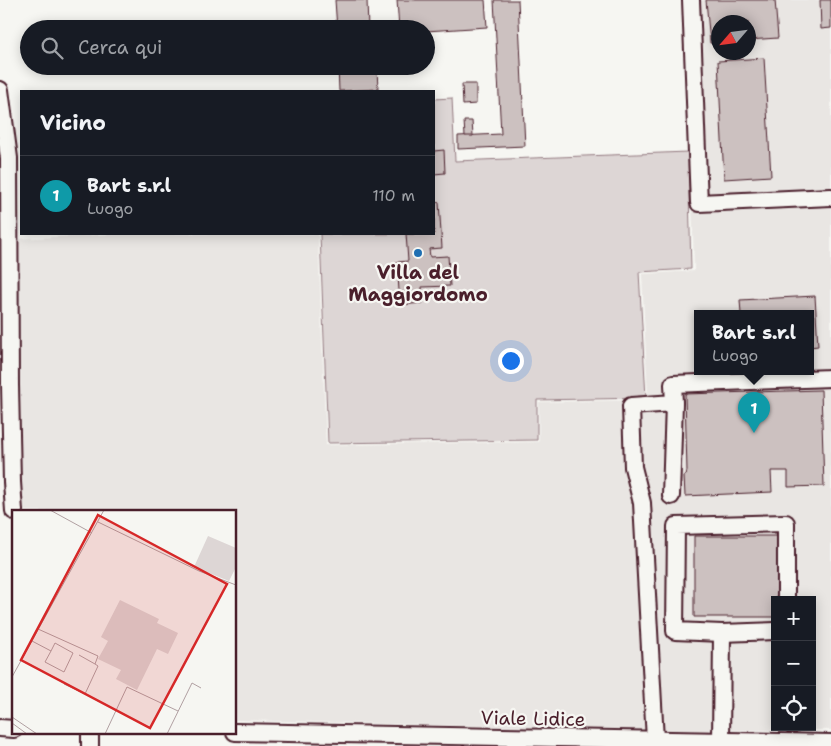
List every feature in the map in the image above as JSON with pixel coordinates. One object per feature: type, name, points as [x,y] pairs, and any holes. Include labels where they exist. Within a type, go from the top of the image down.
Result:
[{"type":"street","points":[[691,0],[699,203],[831,197]]},
{"type":"street","points":[[0,90],[9,158],[10,385],[14,510]]},
{"type":"street","points":[[672,496],[673,384],[831,378]]},
{"type":"street","points":[[655,740],[642,503],[633,467],[631,406],[674,403]]},
{"type":"street","points":[[771,631],[722,633],[675,631],[676,526],[786,523],[786,596]]},
{"type":"street","points":[[721,742],[722,633]]},
{"type":"street","name":"Viale Lidice","points":[[236,732],[831,743]]},
{"type":"shaded area","points":[[687,0],[831,0],[831,730],[816,730],[816,596],[771,596],[771,730],[662,731],[236,720],[236,510],[22,510],[16,239],[99,235],[318,235],[326,445],[539,442],[539,402],[648,400],[642,274],[694,271]]},
{"type":"shaded area","points":[[452,98],[455,161],[688,152],[691,269],[639,272],[646,398],[537,400],[537,440],[328,443],[320,235],[435,235],[435,99]]},
{"type":"building","points":[[335,0],[367,0],[368,20],[336,20]]},
{"type":"building","points":[[397,0],[485,0],[487,27],[435,30],[435,20],[398,20]]},
{"type":"building","points":[[494,0],[518,0],[525,146],[458,149],[458,136],[501,134]]},
{"type":"building","points":[[706,0],[775,0],[778,38],[756,39],[756,15],[711,15],[710,43]]},
{"type":"building","points":[[820,0],[831,0],[831,28],[821,29]]},
{"type":"building","points":[[764,58],[771,176],[724,179],[718,61]]},
{"type":"building","points":[[338,75],[377,75],[378,89],[339,90]]},
{"type":"building","points":[[462,84],[476,84],[476,104],[463,105]]},
{"type":"building","points":[[464,121],[472,121],[473,136],[465,136]]},
{"type":"building","points":[[444,150],[445,173],[435,174],[435,151]]},
{"type":"building","name":"Villa del Maggiordomo","points":[[439,202],[442,248],[429,249],[430,257],[448,256],[450,286],[422,287],[423,303],[400,305],[397,262],[408,261],[406,235],[435,235],[435,203]]},
{"type":"building","points":[[815,296],[818,346],[814,346],[814,310],[741,310],[740,300]]},
{"type":"building","points":[[821,390],[824,486],[788,487],[788,471],[771,471],[772,492],[685,496],[684,476],[687,471],[685,394]]},
{"type":"building","points":[[694,536],[777,536],[777,596],[771,596],[771,617],[694,617]]},
{"type":"place","name":"Villa del Maggiordomo","points":[[418,253]]},
{"type":"place","name":"Bart s.r.l","points":[[754,433]]}]
